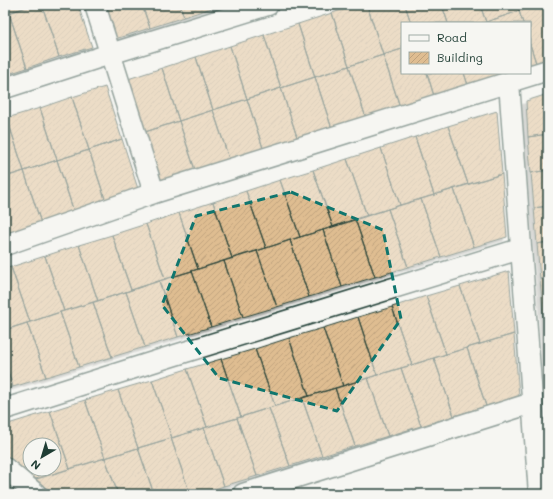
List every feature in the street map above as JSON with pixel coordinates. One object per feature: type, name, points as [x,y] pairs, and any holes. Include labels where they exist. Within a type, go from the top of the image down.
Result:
[{"type":"street","points":[[95,5],[154,193]]},
{"type":"street","points":[[5,88],[268,5]]},
{"type":"street","points":[[5,245],[154,193],[548,70]]},
{"type":"street","points":[[509,82],[539,494]]},
{"type":"street","points":[[5,409],[520,249]]},
{"type":"street","points":[[243,494],[532,404]]},
{"type":"street","points":[[5,468],[36,494]]},
{"type":"highlighted area","points":[[291,192],[383,230],[401,319],[337,411],[219,378],[162,305],[196,216]]},
{"type":"building","points":[[5,5],[9,13],[5,14]]},
{"type":"building","points":[[6,5],[32,5],[9,13]]},
{"type":"building","points":[[32,5],[42,5],[59,57],[27,68],[9,13]]},
{"type":"building","points":[[42,5],[78,5],[92,47],[59,57]]},
{"type":"building","points":[[104,5],[142,5],[150,28],[115,39]]},
{"type":"building","points":[[142,5],[180,5],[184,17],[150,28]]},
{"type":"building","points":[[180,5],[217,5],[218,6],[184,17]]},
{"type":"building","points":[[358,5],[367,5],[383,55],[349,66],[332,13]]},
{"type":"building","points":[[367,5],[405,5],[411,22],[401,22],[401,49],[383,55]]},
{"type":"building","points":[[405,5],[442,5],[448,22],[411,22]]},
{"type":"building","points":[[442,5],[480,5],[486,22],[448,22]]},
{"type":"building","points":[[480,5],[518,5],[519,11],[486,22]]},
{"type":"building","points":[[518,5],[538,5],[519,11]]},
{"type":"building","points":[[538,5],[548,5],[548,60],[536,63],[531,47],[531,22],[523,22],[519,11]]},
{"type":"building","points":[[519,11],[523,22],[486,22]]},
{"type":"building","points":[[9,13],[27,68],[5,75],[5,14]]},
{"type":"building","points":[[332,13],[349,66],[315,77],[298,24]]},
{"type":"building","points":[[298,24],[315,77],[281,88],[264,35]]},
{"type":"building","points":[[264,35],[281,88],[247,99],[230,46]]},
{"type":"building","points":[[230,46],[247,99],[213,110],[196,57]]},
{"type":"building","points":[[531,47],[536,63],[531,65]]},
{"type":"building","points":[[401,49],[401,74],[427,74],[434,96],[400,107],[383,55]]},
{"type":"building","points":[[383,55],[400,107],[366,118],[349,66]]},
{"type":"building","points":[[196,57],[213,110],[179,121],[162,68]]},
{"type":"building","points":[[349,66],[366,118],[332,129],[315,77]]},
{"type":"building","points":[[162,68],[179,121],[145,132],[128,79]]},
{"type":"building","points":[[427,74],[464,74],[468,85],[434,96]]},
{"type":"building","points":[[464,74],[502,74],[468,85]]},
{"type":"building","points":[[315,77],[332,129],[298,140],[281,88]]},
{"type":"building","points":[[105,87],[122,139],[89,150],[72,97]]},
{"type":"building","points":[[281,88],[298,140],[264,151],[247,99]]},
{"type":"building","points":[[548,94],[548,134],[528,137],[526,101]]},
{"type":"building","points":[[72,97],[89,150],[57,160],[40,108]]},
{"type":"building","points":[[247,99],[264,151],[230,162],[213,110]]},
{"type":"building","points":[[40,108],[57,160],[24,171],[7,118]]},
{"type":"building","points":[[213,110],[230,162],[196,173],[179,121]]},
{"type":"building","points":[[497,111],[502,174],[468,184],[448,126]]},
{"type":"building","points":[[7,118],[24,171],[5,177],[5,119]]},
{"type":"building","points":[[179,121],[196,173],[162,184],[145,132]]},
{"type":"building","points":[[448,126],[468,184],[434,195],[415,137]]},
{"type":"building","points":[[548,134],[548,170],[531,173],[528,137]]},
{"type":"building","points":[[415,137],[434,195],[400,205],[381,148]]},
{"type":"building","points":[[122,139],[139,192],[106,202],[89,150]]},
{"type":"building","points":[[381,148],[400,205],[367,216],[347,159]]},
{"type":"building","points":[[89,150],[106,202],[74,212],[57,160]]},
{"type":"building","points":[[347,159],[367,216],[333,227],[313,170]]},
{"type":"building","points":[[57,160],[74,212],[41,223],[24,171]]},
{"type":"building","points":[[313,170],[333,227],[300,237],[280,180]]},
{"type":"building","points":[[548,170],[548,206],[534,208],[531,173]]},
{"type":"building","points":[[24,171],[41,223],[9,234],[5,220],[5,177]]},
{"type":"building","points":[[502,174],[507,237],[474,247],[454,189]]},
{"type":"building","points":[[280,180],[300,237],[266,248],[246,191]]},
{"type":"building","points":[[454,189],[474,247],[441,257],[421,199]]},
{"type":"building","points":[[246,191],[266,248],[232,258],[213,202]]},
{"type":"building","points":[[421,199],[441,257],[408,267],[388,209]]},
{"type":"building","points":[[213,202],[232,258],[198,269],[179,213]]},
{"type":"building","points":[[548,206],[548,242],[537,244],[534,208]]},
{"type":"building","points":[[388,209],[408,267],[375,277],[355,219]]},
{"type":"building","points":[[179,213],[198,269],[165,279],[146,224]]},
{"type":"building","points":[[355,219],[375,277],[342,287],[323,230]]},
{"type":"building","points":[[5,220],[9,234],[5,235]]},
{"type":"building","points":[[146,224],[165,279],[131,290],[112,235]]},
{"type":"building","points":[[323,230],[342,287],[309,297],[290,240]]},
{"type":"building","points":[[112,235],[131,290],[98,301],[79,245]]},
{"type":"building","points":[[290,240],[309,297],[277,307],[257,251]]},
{"type":"building","points":[[548,242],[548,278],[540,279],[537,244]]},
{"type":"building","points":[[79,245],[98,301],[64,311],[45,256]]},
{"type":"building","points":[[257,251],[277,307],[243,317],[224,261]]},
{"type":"building","points":[[45,256],[64,311],[30,322],[11,267]]},
{"type":"building","points":[[224,261],[243,317],[211,327],[192,271]]},
{"type":"building","points":[[11,267],[30,322],[5,330],[5,269]]},
{"type":"building","points":[[192,271],[211,327],[178,337],[159,281]]},
{"type":"building","points":[[509,271],[514,334],[480,344],[460,286]]},
{"type":"building","points":[[548,278],[548,314],[543,315],[540,279]]},
{"type":"building","points":[[159,281],[178,337],[145,347],[126,292]]},
{"type":"building","points":[[460,286],[480,344],[446,354],[426,296]]},
{"type":"building","points":[[126,292],[145,347],[112,357],[93,302]]},
{"type":"building","points":[[426,296],[446,354],[412,365],[392,307]]},
{"type":"building","points":[[93,302],[112,357],[79,367],[60,312]]},
{"type":"building","points":[[392,307],[412,365],[377,375],[358,317]]},
{"type":"building","points":[[60,312],[79,367],[46,377],[27,323]]},
{"type":"building","points":[[548,314],[548,350],[545,351],[543,315]]},
{"type":"building","points":[[358,317],[377,375],[343,386],[323,328]]},
{"type":"building","points":[[27,323],[46,377],[13,387],[5,363],[5,330]]},
{"type":"building","points":[[323,328],[343,386],[309,396],[289,338]]},
{"type":"building","points":[[514,334],[519,396],[486,406],[467,348]]},
{"type":"building","points":[[289,338],[309,396],[275,406],[255,349]]},
{"type":"building","points":[[467,348],[486,406],[454,416],[434,358]]},
{"type":"building","points":[[255,349],[275,406],[241,417],[221,359]]},
{"type":"building","points":[[548,350],[548,383],[545,351]]},
{"type":"building","points":[[434,358],[454,416],[421,426],[401,368]]},
{"type":"building","points":[[221,359],[241,417],[207,427],[187,369]]},
{"type":"building","points":[[5,363],[13,387],[5,390]]},
{"type":"building","points":[[401,368],[421,426],[388,436],[368,378]]},
{"type":"building","points":[[187,369],[207,427],[172,438],[152,380]]},
{"type":"building","points":[[368,378],[388,436],[355,446],[335,388]]},
{"type":"building","points":[[152,380],[172,438],[138,448],[118,390]]},
{"type":"building","points":[[335,388],[355,446],[322,456],[302,398]]},
{"type":"building","points":[[118,390],[138,448],[105,458],[85,400]]},
{"type":"building","points":[[302,398],[322,456],[290,466],[269,408]]},
{"type":"building","points":[[85,400],[105,458],[70,469],[62,446],[62,437],[59,437],[50,411]]},
{"type":"building","points":[[269,408],[290,466],[257,476],[237,418]]},
{"type":"building","points":[[50,411],[59,437],[22,437],[22,468],[5,454],[5,425]]},
{"type":"building","points":[[237,418],[257,476],[224,486],[204,428]]},
{"type":"building","points":[[204,428],[224,486],[198,494],[190,494],[171,438]]},
{"type":"building","points":[[171,438],[190,494],[154,494],[138,448]]},
{"type":"building","points":[[62,446],[70,469],[62,471]]},
{"type":"building","points":[[138,448],[154,494],[118,494],[105,458]]},
{"type":"building","points":[[105,458],[118,494],[53,494],[36,479],[43,477],[62,477],[62,471]]},
{"type":"building","points":[[6,489],[13,494],[5,494]]}]
